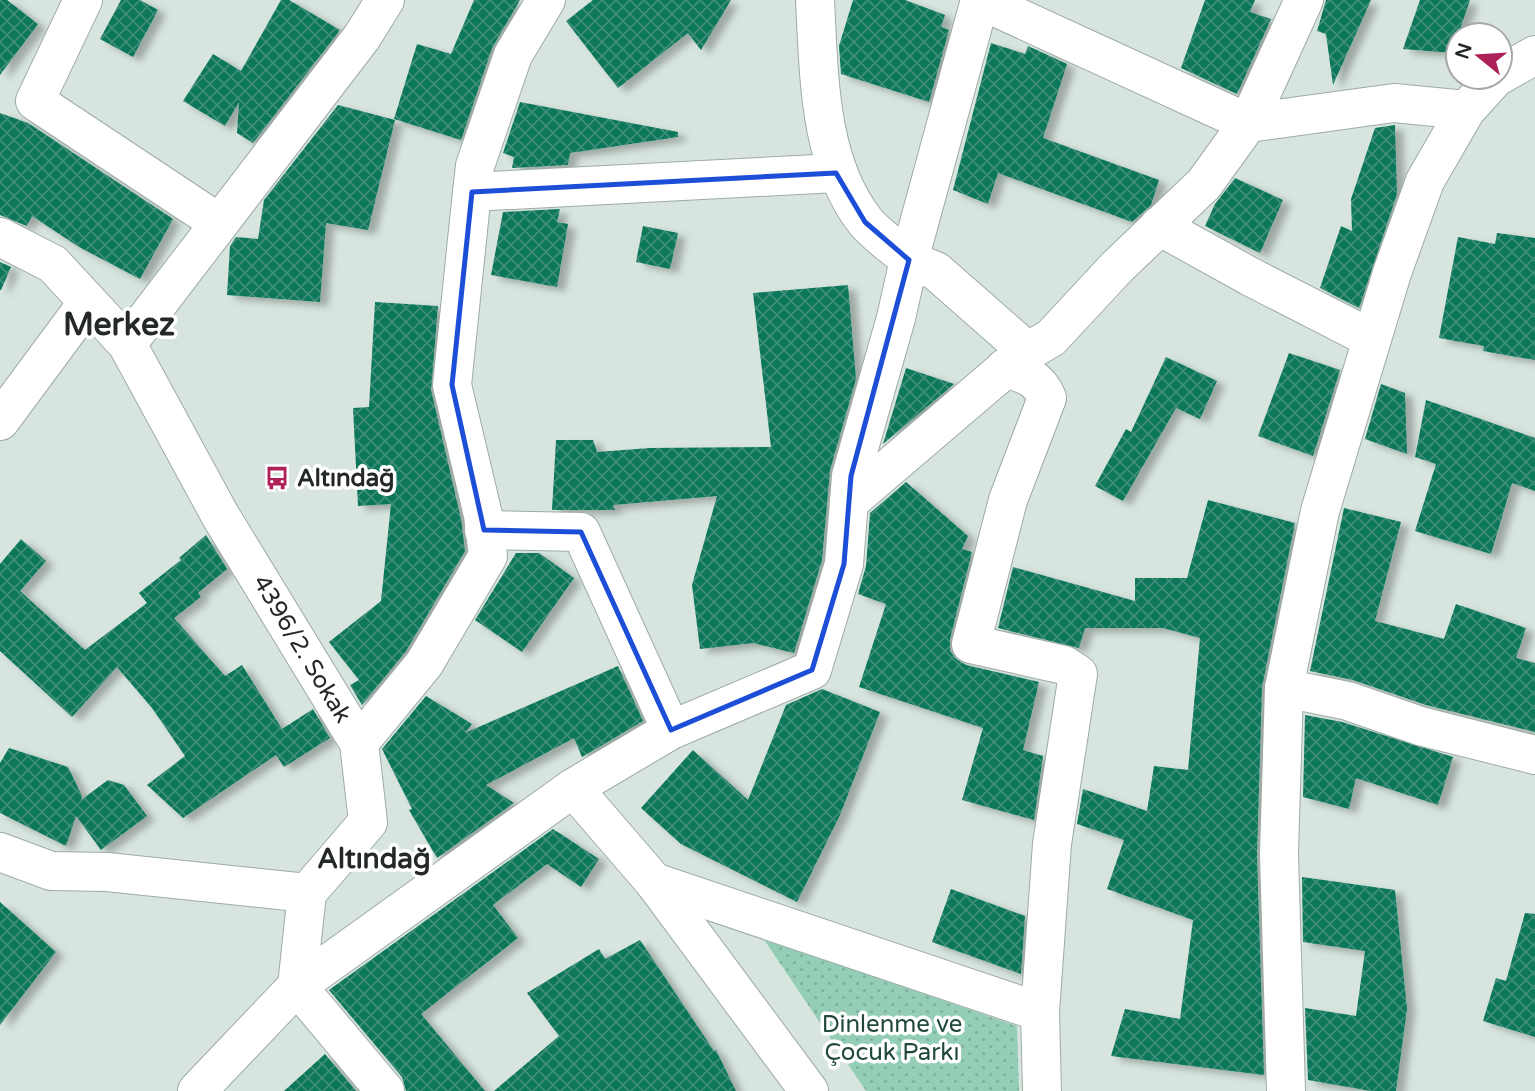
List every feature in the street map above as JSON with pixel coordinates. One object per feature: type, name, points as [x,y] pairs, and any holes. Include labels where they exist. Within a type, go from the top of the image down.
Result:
[{"type":"street","points":[[83,0],[35,101],[219,223]]},
{"type":"street","points":[[359,743],[424,664],[488,556],[452,385],[472,192],[475,166],[513,55],[546,0]]},
{"type":"street","points":[[815,0],[820,76],[836,173],[865,222],[909,260],[936,271],[1043,386],[1048,398],[1008,500],[971,644],[1064,665],[1078,674],[1052,844],[1040,1012],[1042,1091]]},
{"type":"street","points":[[197,1091],[297,986],[573,788],[671,730],[812,670],[844,564],[851,476],[896,318],[909,260],[980,0],[1248,123],[1394,103],[1466,110]]},
{"type":"street","points":[[849,502],[1016,360],[1051,338],[1159,226],[1204,184],[1248,123],[1304,0]]},
{"type":"street","points":[[127,344],[219,223],[370,5]]},
{"type":"street","points":[[1514,67],[1535,55]]},
{"type":"street","points":[[1286,1091],[1279,854],[1284,688],[1320,511],[1372,339],[1425,181],[1466,110],[1484,91]]},
{"type":"street","points":[[472,192],[836,173]]},
{"type":"street","points":[[1159,226],[1372,339]]},
{"type":"street","name":"4396/2. Sokak","points":[[0,237],[53,264],[127,344],[220,515],[359,743],[368,822],[307,893]]},
{"type":"street","points":[[0,420],[88,302]]},
{"type":"street","points":[[484,530],[581,532],[671,730]]},
{"type":"street","points":[[1284,688],[1348,701],[1420,726],[1535,755]]},
{"type":"street","points":[[573,788],[654,882],[809,1091]]},
{"type":"street","points":[[0,852],[51,871],[107,872],[307,893],[297,986],[386,1091]]},
{"type":"street","points":[[654,882],[1040,1012]]},
{"type":"highlighted area","points":[[836,173],[865,222],[909,260],[851,476],[844,564],[812,670],[671,730],[581,532],[484,530],[452,385],[472,192]]},
{"type":"green space","name":"Dinlenme ve Çocuk Parkı","points":[[763,938],[1017,1026],[1019,1091],[866,1091]]},
{"type":"building","points":[[0,0],[7,0],[38,24],[0,75]]},
{"type":"building","points":[[121,0],[140,0],[158,10],[133,57],[100,39]]},
{"type":"building","points":[[281,0],[289,0],[340,30],[253,143],[237,133],[239,102],[225,126],[183,101],[213,54],[241,71]]},
{"type":"building","points":[[474,0],[520,0],[492,48],[461,140],[394,119],[417,44],[451,54]]},
{"type":"building","points":[[593,0],[731,0],[701,50],[688,33],[618,88],[566,21]]},
{"type":"building","points":[[853,0],[905,0],[945,15],[941,27],[949,30],[929,102],[841,74],[839,46]]},
{"type":"building","points":[[1205,0],[1255,0],[1250,12],[1271,19],[1237,94],[1181,68]]},
{"type":"building","points":[[1326,0],[1371,0],[1333,85],[1326,34],[1317,31]]},
{"type":"building","points":[[1420,0],[1470,0],[1463,21],[1444,21],[1444,52],[1403,49]]},
{"type":"building","points":[[991,43],[1025,54],[1028,46],[1067,64],[1043,138],[1159,180],[1151,205],[1132,222],[998,173],[988,204],[953,190]]},
{"type":"building","points":[[520,102],[678,132],[678,137],[570,153],[568,165],[512,168],[514,157],[503,153]]},
{"type":"building","points":[[338,105],[395,120],[368,230],[326,223],[320,302],[227,295],[230,246],[236,237],[258,239],[264,200]]},
{"type":"building","points":[[0,113],[28,123],[173,219],[140,279],[79,247],[32,216],[27,226],[0,215]]},
{"type":"building","points":[[1395,125],[1397,194],[1359,308],[1320,288],[1341,226],[1352,231],[1351,199],[1375,128]]},
{"type":"building","points":[[1235,178],[1283,200],[1260,253],[1205,226],[1215,204]]},
{"type":"building","points":[[560,209],[557,222],[568,224],[557,287],[491,275],[503,212]]},
{"type":"building","points":[[643,226],[678,233],[670,269],[636,262]]},
{"type":"building","points":[[1497,233],[1535,238],[1535,360],[1483,351],[1484,346],[1439,338],[1458,237],[1495,244]]},
{"type":"building","points":[[0,262],[11,267],[1,290],[0,290]]},
{"type":"building","points":[[848,285],[856,379],[830,470],[822,560],[794,653],[753,643],[700,649],[692,585],[717,496],[613,505],[615,510],[552,510],[556,440],[593,440],[597,452],[650,448],[771,447],[753,293]]},
{"type":"building","points":[[375,302],[438,306],[431,390],[461,519],[465,551],[406,651],[362,705],[350,685],[359,680],[329,642],[381,601],[391,504],[358,506],[353,408],[369,407]]},
{"type":"building","points":[[1289,353],[1340,370],[1313,456],[1258,436]]},
{"type":"building","points":[[1166,357],[1217,381],[1200,419],[1176,408],[1123,501],[1095,486],[1126,429],[1131,432]]},
{"type":"building","points":[[906,368],[954,384],[883,444]]},
{"type":"building","points":[[1381,384],[1405,393],[1407,454],[1365,439]]},
{"type":"building","points":[[1426,400],[1535,438],[1535,491],[1512,483],[1491,554],[1415,531],[1436,464],[1415,457]]},
{"type":"building","points":[[906,482],[968,536],[962,549],[972,552],[950,639],[950,651],[966,665],[1039,682],[1023,750],[1043,756],[1034,820],[962,800],[983,728],[859,687],[886,604],[858,594],[866,566],[870,513]]},
{"type":"building","points":[[1208,500],[1295,523],[1262,687],[1257,855],[1264,1075],[1111,1056],[1125,1009],[1180,1019],[1193,920],[1107,889],[1124,840],[1077,824],[1083,789],[1147,811],[1154,766],[1188,770],[1200,638],[1163,628],[1085,628],[1079,648],[998,628],[1013,567],[1135,601],[1135,578],[1187,578]]},
{"type":"building","points":[[1344,508],[1401,522],[1375,621],[1444,639],[1456,604],[1526,628],[1516,658],[1535,663],[1535,732],[1426,705],[1353,680],[1310,671]]},
{"type":"building","points":[[206,535],[227,569],[198,593],[201,597],[174,618],[225,676],[242,665],[282,729],[313,709],[330,738],[284,767],[276,755],[183,818],[147,785],[185,756],[152,708],[117,667],[72,717],[0,651],[0,564],[21,539],[46,561],[20,591],[85,650],[147,603],[139,593],[181,560],[179,558]]},
{"type":"building","points":[[516,553],[539,553],[574,578],[522,652],[475,620]]},
{"type":"building","points":[[618,666],[643,721],[582,757],[574,738],[486,785],[514,803],[437,858],[409,810],[412,809],[382,749],[426,696],[472,724],[465,733]]},
{"type":"building","points":[[822,689],[880,712],[840,815],[797,902],[681,844],[641,808],[693,750],[748,800],[786,705]]},
{"type":"building","points":[[1305,715],[1342,722],[1453,757],[1438,805],[1356,778],[1349,809],[1303,797]]},
{"type":"building","points":[[9,748],[68,767],[82,796],[81,800],[108,780],[124,785],[147,816],[101,850],[76,816],[66,846],[0,813],[0,763]]},
{"type":"building","points":[[553,829],[599,859],[581,887],[547,864],[493,905],[518,938],[421,1014],[485,1091],[406,1091],[402,1077],[329,990]]},
{"type":"building","points":[[1302,877],[1395,890],[1407,1009],[1396,1091],[1371,1091],[1308,1080],[1305,1008],[1356,1016],[1365,951],[1303,942]]},
{"type":"building","points":[[951,889],[1025,916],[1021,974],[932,942]]},
{"type":"building","points":[[0,902],[56,952],[0,1025]]},
{"type":"building","points":[[1525,913],[1535,914],[1535,1037],[1483,1021],[1496,978],[1506,981]]},
{"type":"building","points":[[640,940],[714,1051],[716,1050],[736,1091],[494,1091],[559,1036],[527,993],[599,949],[605,959]]},
{"type":"building","points":[[325,1054],[356,1091],[284,1091]]},
{"type":"place","name":"Altındağ","points":[[277,478]]},
{"type":"district","name":"Merkez","points":[[119,325]]},
{"type":"district","name":"Altındağ","points":[[374,859]]}]
